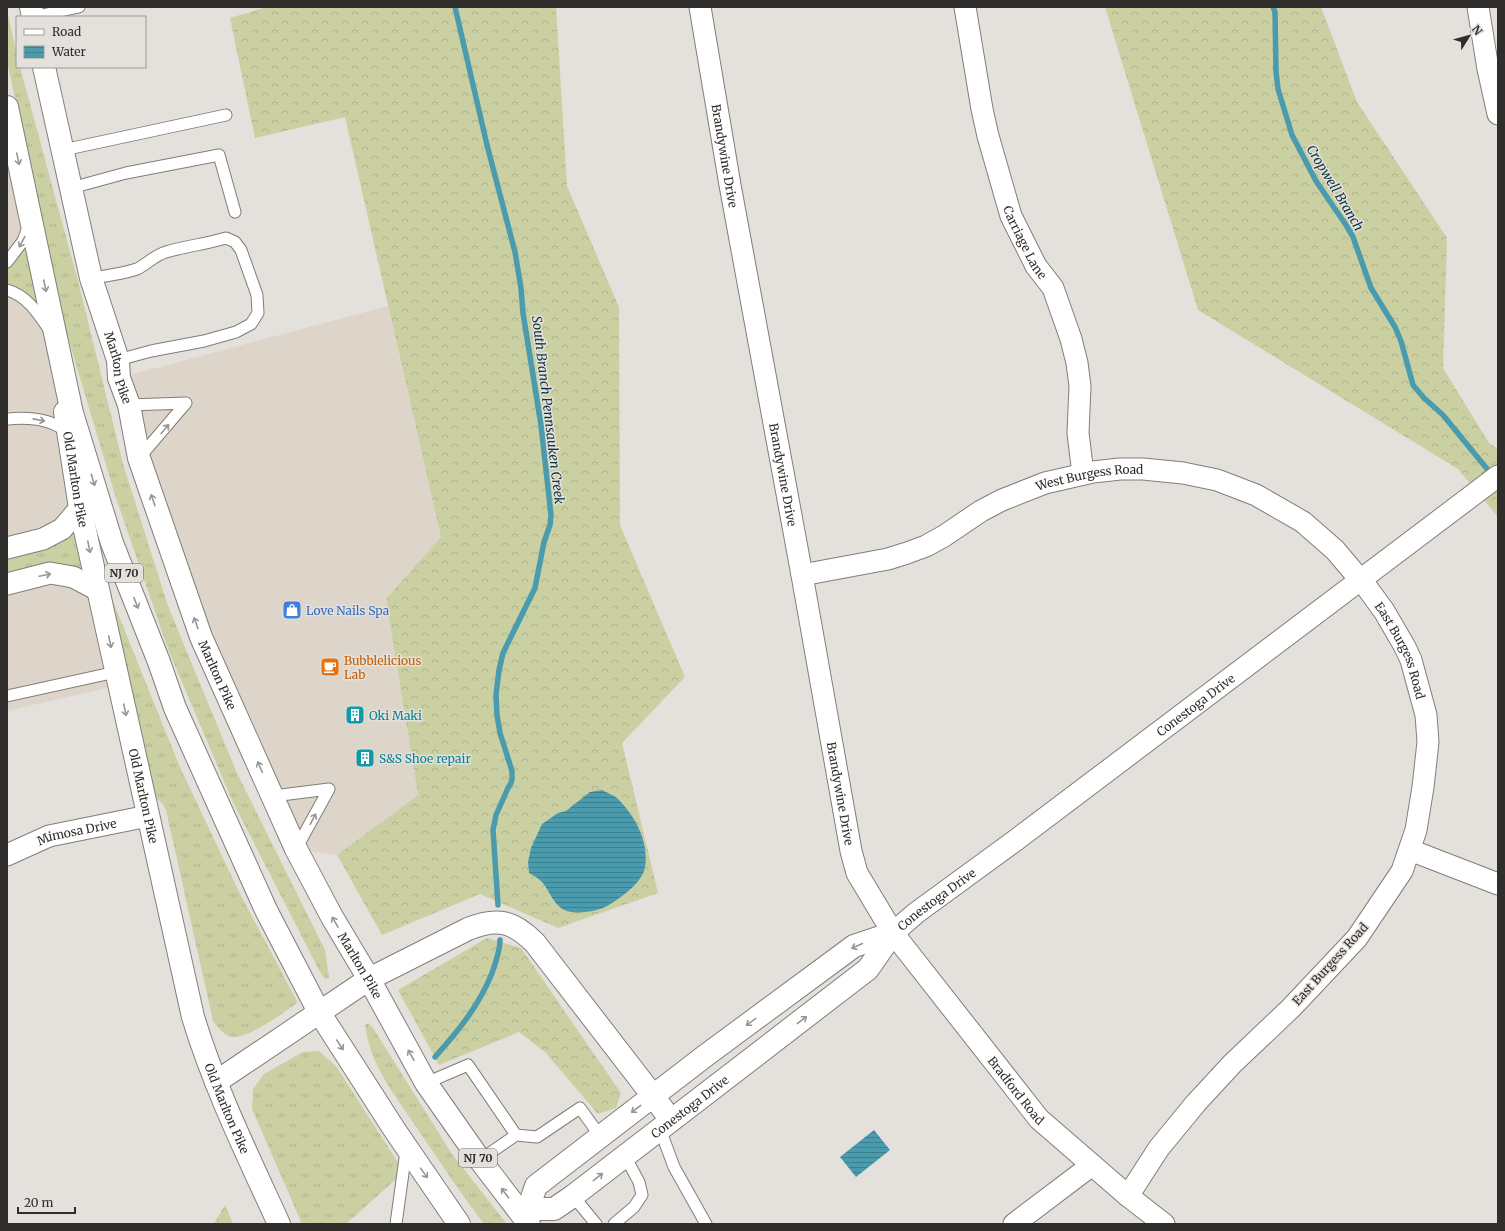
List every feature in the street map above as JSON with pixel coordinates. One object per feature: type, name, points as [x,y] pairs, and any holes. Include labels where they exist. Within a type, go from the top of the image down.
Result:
[{"type":"main road","name":"Marlton Pike","points":[[44,68],[91,278],[118,360],[120,378],[129,406],[139,458],[201,638],[296,849],[332,917],[369,979],[426,1083],[480,1160],[526,1216]]},
{"type":"main road","name":"NJ 70","points":[[7,108],[72,413],[112,543],[159,662],[175,708],[266,910],[319,1012],[407,1148],[459,1224]]},
{"type":"main road","name":"Old Marlton Pike","points":[[57,345],[68,432],[80,508],[193,1017],[205,1056],[279,1224]]},
{"type":"main road","points":[[216,1082],[369,979],[468,929],[480,924],[501,922],[524,932],[536,943],[654,1096],[665,1124]]},
{"type":"main road","name":"Conestoga Drive","points":[[526,1216],[536,1186],[600,1136],[854,946],[893,933]]},
{"type":"main road","name":"Conestoga Drive","points":[[526,1216],[554,1209],[573,1196],[868,969],[893,933]]},
{"type":"street","name":"Brandywine Drive","points":[[700,7],[730,185],[851,851],[857,873],[893,933]]},
{"type":"street","name":"Carriage Lane","points":[[965,7],[982,109],[988,136],[1011,216],[1036,266],[1053,288],[1071,339],[1077,363],[1080,386],[1078,433],[1083,474]]},
{"type":"street","points":[[1478,7],[1488,69],[1498,114]]},
{"type":"street","name":"West Burgess Road","points":[[802,575],[888,559],[906,554],[926,546],[944,536],[1002,500],[1045,483],[1083,474],[1120,469],[1164,471],[1217,480],[1256,495],[1292,514],[1312,529],[1335,550],[1360,581]]},
{"type":"street","name":"Conestoga Drive","points":[[893,933],[916,912],[1022,836],[1498,476]]},
{"type":"street","points":[[7,548],[43,539],[62,529],[80,508]]},
{"type":"street","points":[[7,584],[50,573],[73,577],[98,590]]},
{"type":"street","name":"East Burgess Road","points":[[1128,1196],[1159,1148],[1196,1103],[1232,1064],[1291,1008],[1357,938],[1402,871],[1410,850],[1416,830],[1423,787],[1428,742],[1426,716],[1405,647],[1384,611],[1368,589],[1360,581]]},
{"type":"street","name":"Mimosa Drive","points":[[7,855],[49,836],[148,816]]},
{"type":"street","points":[[1410,850],[1498,884]]},
{"type":"street","name":"Bradford Road","points":[[893,933],[1039,1119],[1128,1196],[1164,1224]]},
{"type":"street","points":[[1014,1224],[1092,1165]]},
{"type":"lane","points":[[38,16],[80,7]]},
{"type":"lane","points":[[63,150],[226,115]]},
{"type":"lane","points":[[71,188],[126,173],[219,155],[235,212]]},
{"type":"lane","points":[[7,262],[23,241],[31,219]]},
{"type":"lane","points":[[91,278],[121,274],[147,263],[154,257],[165,252],[226,238],[235,242],[241,250],[257,295],[258,313],[251,324],[236,332],[204,341],[150,351],[118,360]]},
{"type":"lane","points":[[7,290],[12,291],[24,299],[37,312],[57,345]]},
{"type":"lane","points":[[129,406],[186,403],[139,458]]},
{"type":"lane","points":[[8,419],[22,418],[41,420],[60,427],[68,432],[83,449]]},
{"type":"lane","points":[[7,696],[116,672]]},
{"type":"lane","points":[[273,796],[329,789],[296,849]]},
{"type":"lane","points":[[426,1083],[468,1065],[516,1135]]},
{"type":"lane","points":[[480,1160],[516,1135],[538,1137],[580,1108],[600,1136]]},
{"type":"lane","points":[[665,1124],[674,1167],[706,1224]]},
{"type":"lane","points":[[396,1224],[407,1148]]},
{"type":"lane","points":[[614,1224],[634,1207],[642,1195],[639,1182],[625,1156]]},
{"type":"lane","points":[[573,1196],[596,1224]]},
{"type":"shaded area","points":[[7,107],[80,508],[7,548]]},
{"type":"shaded area","points":[[388,306],[441,537],[386,600],[418,795],[337,855],[296,849],[201,637],[119,378]]},
{"type":"shaded area","points":[[50,573],[98,590],[119,685],[7,711],[7,584]]},
{"type":"green space","points":[[267,7],[556,7],[567,186],[619,307],[620,525],[685,677],[622,743],[658,893],[558,928],[480,894],[382,935],[337,855],[418,795],[386,599],[441,537],[345,117],[255,138],[230,18]]},
{"type":"green space","points":[[1105,7],[1321,7],[1357,102],[1447,238],[1443,368],[1489,443],[1498,449],[1498,517],[1458,469],[1198,310]]},
{"type":"green space","points":[[7,10],[16,50],[16,68],[20,68],[78,281],[123,464],[168,606],[237,773],[325,950],[329,978],[325,979],[320,972],[232,800],[168,649],[115,495],[64,324],[7,61]]},
{"type":"green space","points":[[31,219],[55,337],[37,312],[7,290],[7,262]]},
{"type":"green space","points":[[80,508],[98,590],[73,577],[7,584],[7,548]]},
{"type":"green space","points":[[110,594],[179,765],[239,892],[297,1001],[296,1004],[273,1020],[244,1035],[236,1037],[229,1036],[222,1032],[213,1021],[166,810],[162,803],[150,794]]},
{"type":"green space","points":[[487,938],[521,948],[621,1093],[616,1108],[598,1114],[545,1052],[519,1032],[439,1065],[398,990]]},
{"type":"green space","points":[[368,1023],[373,1028],[452,1154],[507,1224],[484,1224],[451,1178],[378,1068],[368,1040],[365,1025]]},
{"type":"green space","points":[[319,1051],[336,1066],[404,1172],[346,1224],[302,1224],[252,1109],[253,1089],[264,1074],[303,1052]]},
{"type":"green space","points":[[225,1205],[233,1224],[214,1224]]},
{"type":"water","points":[[602,790],[618,799],[636,822],[645,848],[645,867],[639,879],[628,891],[603,908],[580,912],[567,911],[555,902],[542,882],[529,873],[528,862],[531,848],[542,824],[558,813],[566,811],[590,792]]},
{"type":"water","points":[[874,1130],[890,1150],[856,1177],[840,1157]]},
{"type":"waterway","name":"South Branch Pennsauken Creek","points":[[455,7],[487,145],[515,252],[541,425],[551,515],[535,588],[503,653],[499,670],[496,695],[497,715],[500,733],[512,771],[512,779],[496,815],[493,830],[498,905]]},
{"type":"waterway","name":"Cropwell Branch","points":[[1273,7],[1275,12],[1276,71],[1278,89],[1292,135],[1316,181],[1353,237],[1371,288],[1395,327],[1401,341],[1413,385],[1424,398],[1443,415],[1492,475]]},
{"type":"waterway","name":"South Branch Pennsauken Creek","points":[[435,1057],[460,1028],[481,996],[495,965],[499,952],[500,940]]},
{"type":"place","name":"Love Nails Spa","points":[[292,610]]},
{"type":"place","name":"Bubblelicious Lab","points":[[330,667]]},
{"type":"place","name":"Oki Maki","points":[[355,715]]},
{"type":"place","name":"S&S Shoe repair","points":[[365,758]]}]
